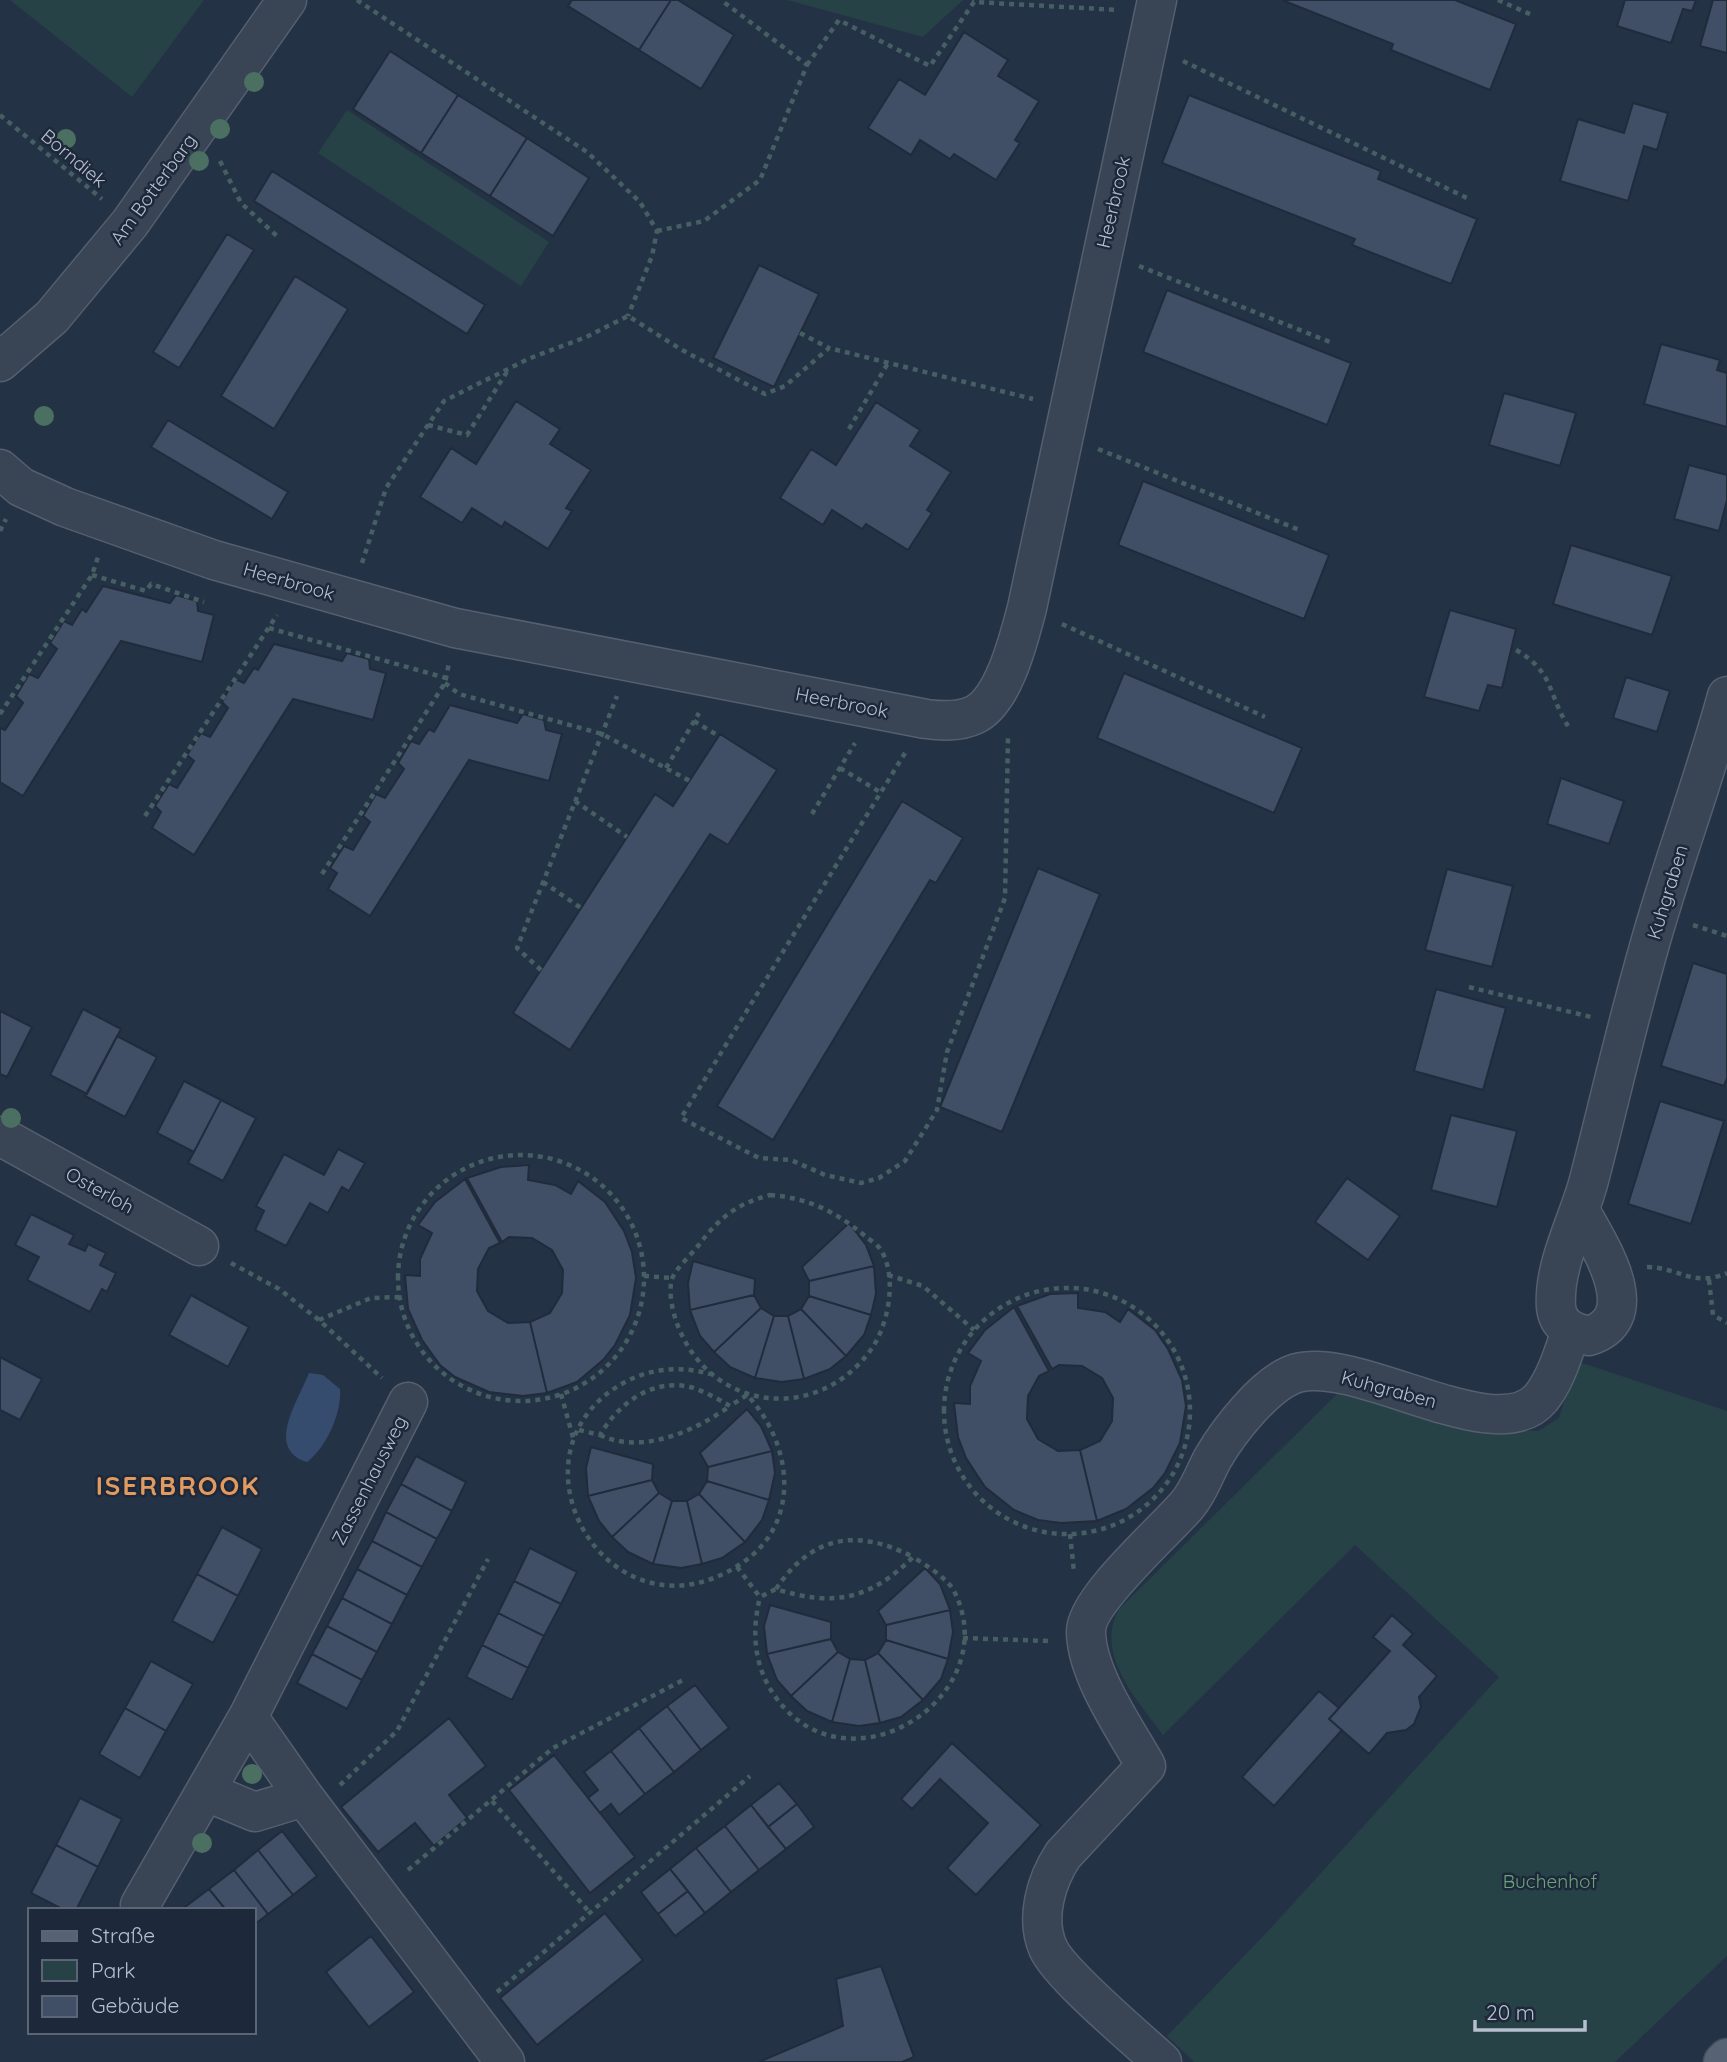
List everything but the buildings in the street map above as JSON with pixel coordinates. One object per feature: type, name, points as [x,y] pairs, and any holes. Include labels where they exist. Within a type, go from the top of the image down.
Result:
[{"type":"main road","points":[[1723,2062],[1727,2058]]},
{"type":"street","name":"Am Botterbarg","points":[[0,362],[52,317],[130,223],[287,0]]},
{"type":"street","name":"Heerbrook","points":[[0,469],[21,487],[214,560],[455,628],[926,719],[959,720],[976,715],[989,704],[1013,657],[1027,608],[1153,18]]},
{"type":"street","name":"Kuhgraben","points":[[1088,1643],[1086,1629],[1106,1591],[1194,1496],[1222,1442],[1250,1408],[1275,1386],[1296,1374],[1319,1371],[1365,1378],[1467,1412],[1496,1416],[1520,1410],[1539,1401],[1558,1369],[1571,1331],[1560,1320],[1556,1294],[1565,1255],[1581,1212],[1658,915],[1709,762],[1727,696]]},
{"type":"street","name":"Osterloh","points":[[0,1136],[199,1246]]},
{"type":"street","points":[[1571,1331],[1589,1336],[1605,1328],[1617,1304],[1614,1280],[1581,1212]]},
{"type":"street","name":"Zassenhausweg","points":[[140,1905],[248,1717],[408,1402]]},
{"type":"street","points":[[1088,1643],[1094,1665],[1113,1708],[1146,1766],[1063,1855],[1053,1870],[1044,1900],[1044,1934],[1056,1962],[1162,2062]]},
{"type":"street","points":[[248,1717],[309,1804],[505,2062]]},
{"type":"street","points":[[207,1792],[255,1812],[309,1804]]},
{"type":"path","points":[[352,598],[386,488],[444,401],[508,369],[628,316],[652,256],[657,231],[640,202],[587,152],[357,0]]},
{"type":"path","points":[[721,0],[807,65]]},
{"type":"path","points":[[1498,0],[1532,15]]},
{"type":"path","points":[[657,231],[704,221],[760,180],[807,65],[839,20],[930,66],[974,2],[1153,18],[1469,198]]},
{"type":"path","name":"Borndiek","points":[[0,115],[130,223]]},
{"type":"path","points":[[201,122],[241,203],[278,237]]},
{"type":"path","points":[[1102,251],[1331,342]]},
{"type":"path","points":[[628,316],[682,351],[765,394],[785,386],[829,348]]},
{"type":"path","points":[[800,334],[829,348],[888,363],[1065,421],[1302,531]]},
{"type":"path","points":[[849,429],[888,363]]},
{"type":"path","points":[[428,425],[467,435],[508,369]]},
{"type":"path","points":[[0,713],[92,575],[108,522]]},
{"type":"path","points":[[92,575],[146,591],[151,584],[204,601]]},
{"type":"path","points":[[145,816],[298,583]]},
{"type":"path","points":[[1027,608],[1265,717]]},
{"type":"path","points":[[268,628],[445,681],[459,694],[602,733],[690,781]]},
{"type":"path","points":[[322,874],[445,681],[455,628]]},
{"type":"path","points":[[1516,650],[1534,660],[1546,673],[1557,708],[1568,726]]},
{"type":"path","points":[[666,768],[720,679]]},
{"type":"path","points":[[926,719],[681,1118],[759,1158],[790,1160],[825,1175],[861,1183],[879,1178],[905,1161],[937,1110],[947,1052],[1005,898],[1008,726],[989,704]]},
{"type":"path","points":[[812,814],[877,708]]},
{"type":"path","points":[[694,721],[717,735]]},
{"type":"path","points":[[541,970],[517,948],[602,733]]},
{"type":"path","points":[[840,768],[880,792]]},
{"type":"path","points":[[575,801],[627,837]]},
{"type":"path","points":[[543,882],[581,908]]},
{"type":"path","points":[[1469,987],[1629,1027]]},
{"type":"path","points":[[520,1155],[546,1157],[572,1166],[594,1179],[614,1197],[629,1219],[640,1244],[644,1276],[643,1297],[636,1323],[624,1346],[606,1367],[585,1383],[561,1394],[514,1401],[468,1389],[447,1377],[423,1351],[405,1320],[400,1297],[399,1270],[403,1244],[413,1220],[428,1198],[447,1180],[469,1167],[494,1158],[520,1155]]},
{"type":"path","points":[[579,1430],[626,1444],[639,1444],[688,1430],[710,1420],[747,1395],[771,1399],[807,1395],[841,1381],[860,1365],[874,1346],[884,1323],[889,1299],[888,1275],[881,1249],[846,1220],[806,1199],[769,1195],[729,1210],[714,1224],[672,1278],[672,1300],[680,1331],[695,1359],[710,1374],[747,1395],[763,1412],[775,1432],[783,1455],[786,1479],[783,1503],[774,1525],[761,1546],[737,1567],[698,1584],[673,1587],[647,1583],[623,1573],[603,1558],[586,1538],[574,1515],[568,1490],[568,1465],[574,1442],[579,1430],[598,1402],[637,1376],[659,1370],[683,1369],[710,1374]]},
{"type":"path","name":"Zassenhausweg","points":[[199,1246],[279,1289],[319,1320],[408,1402]]},
{"type":"path","points":[[1614,1280],[1646,1267],[1694,1280],[1709,1279],[1727,1273]]},
{"type":"path","points":[[888,1275],[923,1286],[974,1330]]},
{"type":"path","points":[[644,1276],[672,1278]]},
{"type":"path","points":[[1709,1279],[1713,1315],[1727,1323]]},
{"type":"path","points":[[1068,1287],[1094,1290],[1119,1299],[1142,1312],[1161,1330],[1175,1352],[1186,1377],[1190,1402],[1189,1429],[1182,1454],[1170,1478],[1154,1498],[1115,1524],[1070,1534],[1044,1532],[1019,1524],[997,1512],[977,1495],[951,1451],[945,1426],[944,1400],[954,1363],[974,1330],[994,1312],[1017,1298],[1042,1290],[1068,1287]]},
{"type":"path","points":[[319,1320],[371,1298],[400,1297]]},
{"type":"path","points":[[600,1435],[611,1416],[629,1401],[661,1387],[691,1388],[730,1406]]},
{"type":"path","points":[[561,1394],[574,1442]]},
{"type":"path","points":[[864,1539],[881,1541],[913,1557],[932,1569],[953,1590],[961,1613],[963,1638],[951,1681],[940,1699],[924,1715],[905,1727],[884,1735],[840,1737],[818,1731],[798,1719],[767,1686],[754,1643],[754,1620],[760,1597],[776,1589],[788,1571],[822,1546],[864,1539]]},
{"type":"path","points":[[776,1589],[800,1596],[844,1598],[865,1593],[885,1581],[913,1557]]},
{"type":"path","points":[[309,1804],[397,1731],[488,1559]]},
{"type":"path","points":[[737,1567],[760,1597]]},
{"type":"path","points":[[963,1638],[1088,1643]]},
{"type":"path","points":[[378,1895],[553,1748],[685,1679]]},
{"type":"path","points":[[469,2015],[591,1914],[750,1776]]},
{"type":"path","points":[[492,1801],[591,1914]]},
{"type":"green space","points":[[10,0],[204,0],[132,97]]},
{"type":"green space","points":[[787,0],[963,0],[923,37]]},
{"type":"green space","points":[[347,110],[549,242],[521,286],[318,153]]},
{"type":"green space","name":"Buchenhof","points":[[1570,1359],[1727,1411],[1727,1956],[1615,2062],[1194,2062],[1167,2036],[1269,1930],[1499,1677],[1355,1545],[1163,1735],[1131,1691],[1115,1660],[1113,1626],[1119,1609],[1345,1386],[1501,1429],[1538,1431],[1559,1418],[1566,1395]]},
{"type":"water","points":[[309,1373],[323,1375],[340,1389],[340,1398],[326,1439],[307,1462],[295,1456],[288,1447],[286,1436],[292,1410]]},
{"type":"district","name":"ISERBROOK","points":[[178,1485]]}]
